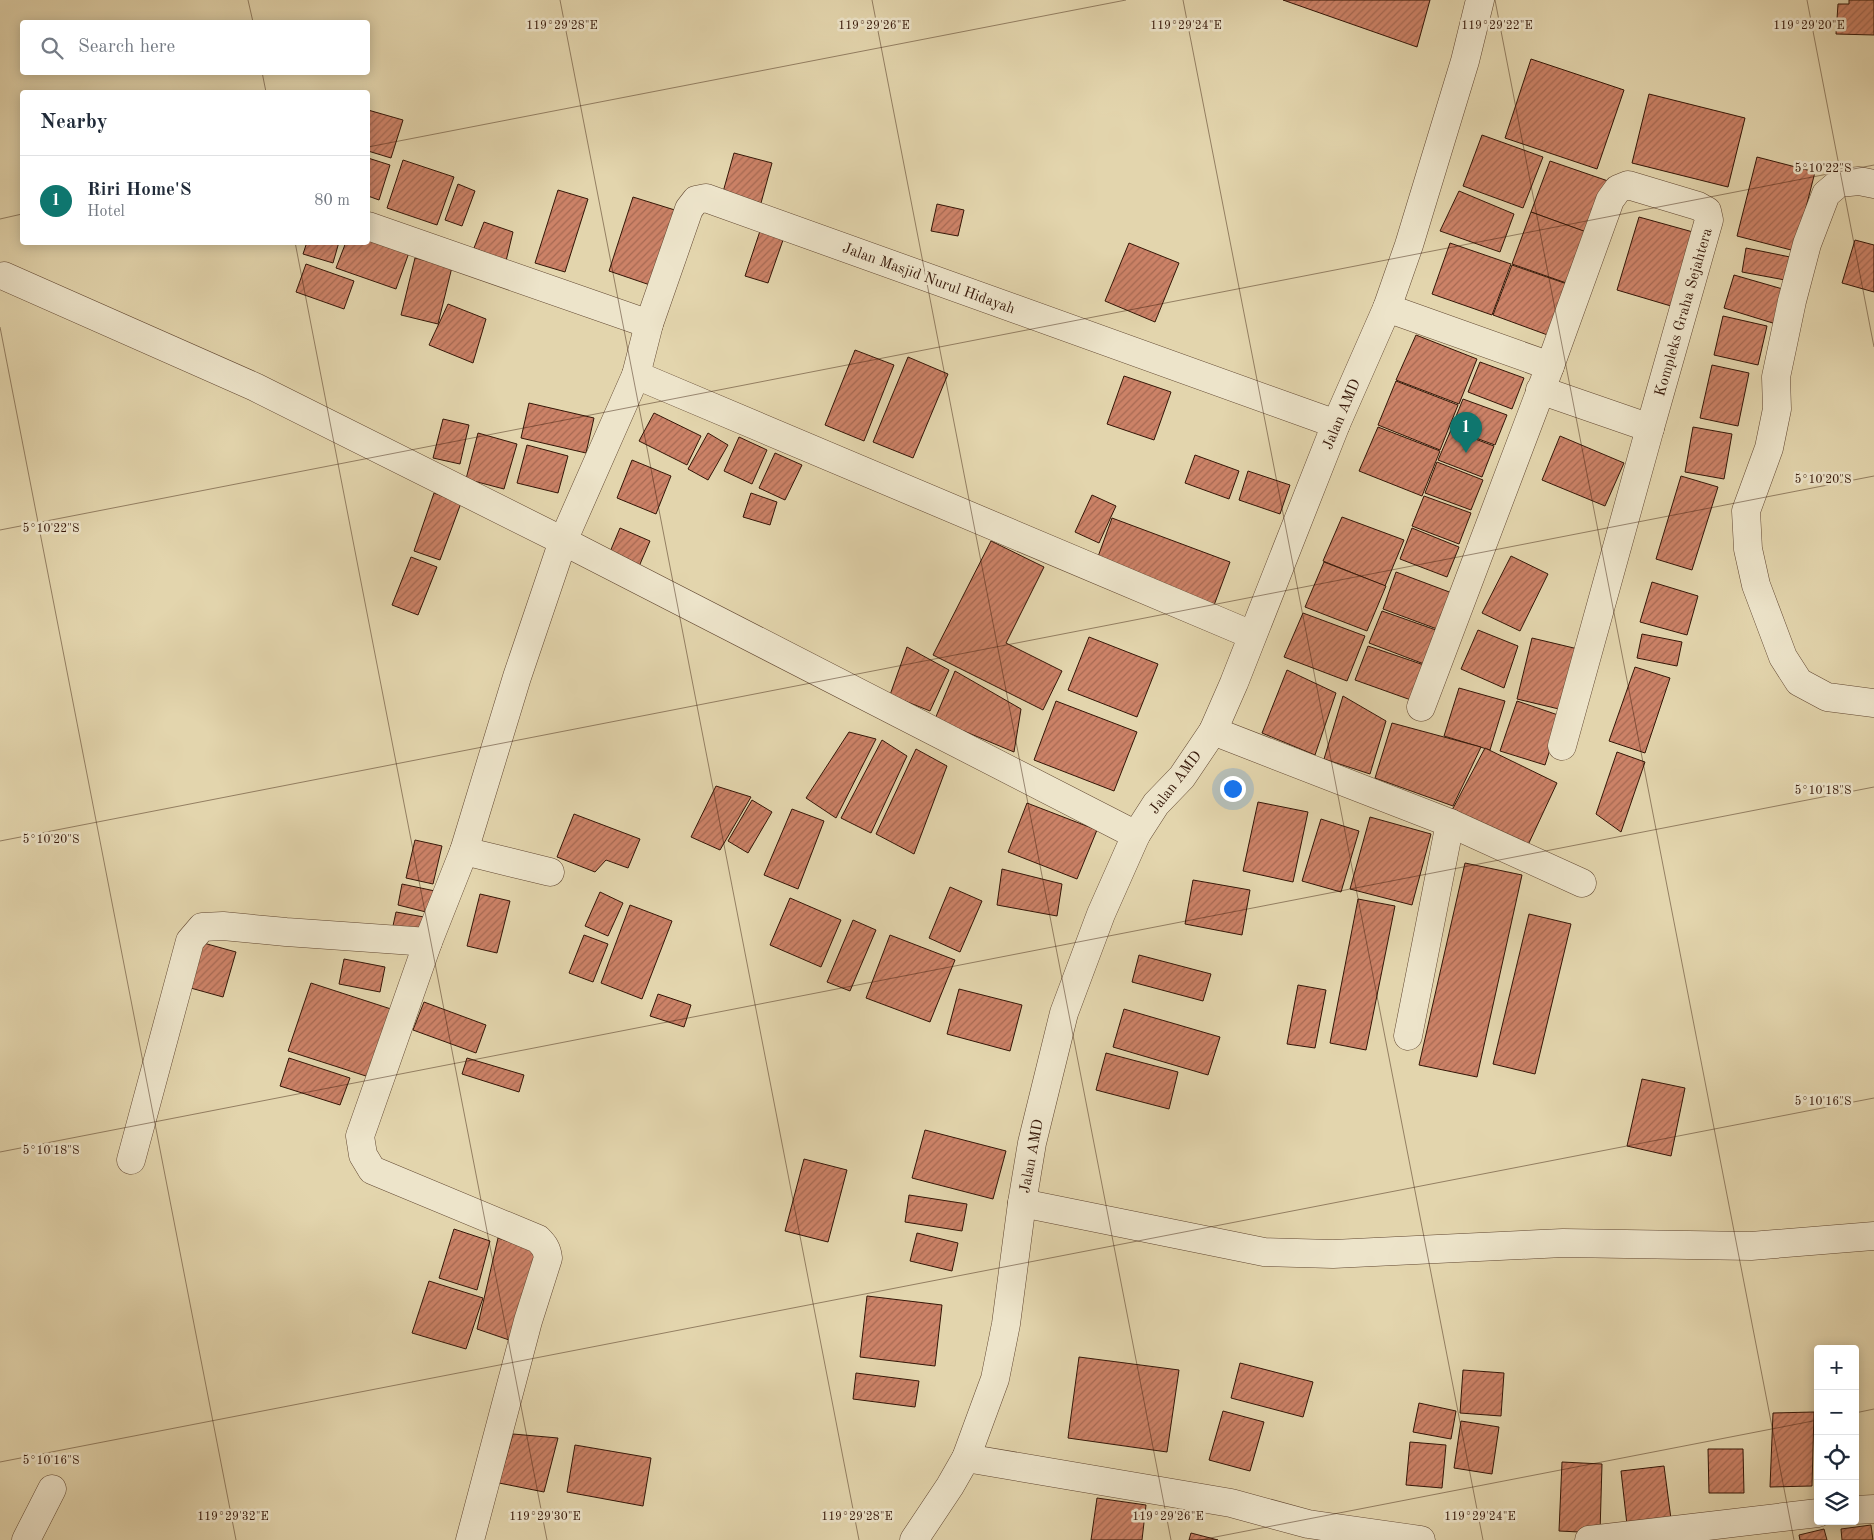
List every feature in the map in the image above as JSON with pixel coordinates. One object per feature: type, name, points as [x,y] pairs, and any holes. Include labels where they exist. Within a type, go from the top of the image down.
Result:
[{"type":"street","name":"Jalan AMD","points":[[914,1540],[966,1458],[995,1379],[1001,1354],[1032,1143],[1064,1013],[1101,914],[1136,835],[1156,804],[1182,777],[1213,731],[1336,424],[1387,308],[1415,227],[1465,61],[1480,0]]},
{"type":"street","points":[[1874,184],[1859,181],[1839,183],[1826,194],[1807,244],[1792,301],[1776,377],[1777,409],[1769,448],[1746,511],[1748,549],[1756,584],[1783,657],[1799,682],[1827,697],[1874,703]]},
{"type":"street","name":"Kompleks Graha Sejahtera","points":[[1421,707],[1610,200],[1618,189],[1628,185],[1698,206],[1707,211],[1709,220],[1562,746]]},
{"type":"street","name":"Jalan Masjid Nurul Hidayah","points":[[470,1540],[528,1321],[548,1258],[546,1246],[538,1239],[372,1170],[362,1155],[360,1136],[428,942],[464,851],[517,677],[563,540],[636,375],[649,324],[689,209],[696,200],[706,198],[1336,424]]},
{"type":"street","points":[[370,227],[649,324]]},
{"type":"street","points":[[4,276],[255,387],[563,540],[1136,835]]},
{"type":"street","points":[[1387,308],[1650,428]]},
{"type":"street","points":[[636,375],[1252,635]]},
{"type":"street","points":[[1213,731],[1450,822],[1582,883]]},
{"type":"street","points":[[1408,1036],[1450,822]]},
{"type":"street","points":[[464,851],[550,872]]},
{"type":"street","points":[[131,1160],[190,941],[202,927],[223,926],[428,942]]},
{"type":"street","points":[[1022,1203],[1264,1252],[1292,1254],[1333,1254],[1563,1243],[1751,1246],[1874,1236]]},
{"type":"street","points":[[966,1458],[1231,1502],[1308,1532],[1421,1540]]},
{"type":"street","points":[[26,1540],[52,1489]]},
{"type":"street","points":[[1859,1510],[1874,1509]]},
{"type":"street","points":[[1589,1540],[1814,1513]]},
{"type":"building","points":[[1283,0],[1430,0],[1417,47]]},
{"type":"building","points":[[1849,0],[1874,0],[1874,35],[1836,34],[1838,4],[1849,4]]},
{"type":"building","points":[[1531,59],[1624,90],[1597,169],[1505,138]]},
{"type":"building","points":[[1649,94],[1745,118],[1728,187],[1632,163]]},
{"type":"building","points":[[370,111],[403,120],[391,158],[370,152]]},
{"type":"building","points":[[1482,135],[1543,157],[1523,208],[1463,186]]},
{"type":"building","points":[[734,153],[772,163],[761,203],[723,192]]},
{"type":"building","points":[[1757,157],[1815,172],[1795,251],[1737,236]]},
{"type":"building","points":[[370,159],[390,165],[379,200],[370,197]]},
{"type":"building","points":[[403,160],[454,177],[437,225],[387,208]]},
{"type":"building","points":[[1550,161],[1611,182],[1591,234],[1531,212]]},
{"type":"building","points":[[458,184],[475,191],[462,226],[445,220]]},
{"type":"building","points":[[558,190],[588,199],[565,272],[535,263]]},
{"type":"building","points":[[1459,191],[1514,214],[1500,252],[1440,231]]},
{"type":"building","points":[[633,197],[678,211],[653,286],[609,271]]},
{"type":"building","points":[[937,204],[964,210],[958,236],[931,231]]},
{"type":"building","points":[[1531,212],[1592,234],[1572,285],[1512,264]]},
{"type":"building","points":[[1639,217],[1693,232],[1671,306],[1617,290]]},
{"type":"building","points":[[484,222],[513,232],[506,261],[474,248]]},
{"type":"building","points":[[760,231],[783,240],[768,283],[745,276]]},
{"type":"building","points":[[370,232],[411,247],[396,289],[336,268],[345,245],[370,245]]},
{"type":"building","points":[[1855,240],[1874,245],[1874,292],[1842,283]]},
{"type":"building","points":[[1129,243],[1179,263],[1155,322],[1105,301]]},
{"type":"building","points":[[1450,243],[1511,264],[1492,315],[1432,294]]},
{"type":"building","points":[[306,245],[338,245],[333,263],[303,254]]},
{"type":"building","points":[[1746,248],[1790,257],[1785,280],[1742,272]]},
{"type":"building","points":[[415,258],[452,267],[438,324],[401,315]]},
{"type":"building","points":[[306,264],[354,281],[344,309],[296,292]]},
{"type":"building","points":[[1512,265],[1573,286],[1553,337],[1493,315]]},
{"type":"building","points":[[1734,275],[1786,290],[1776,324],[1724,308]]},
{"type":"building","points":[[448,304],[486,319],[473,363],[429,345]]},
{"type":"building","points":[[1723,316],[1767,326],[1758,365],[1714,355]]},
{"type":"building","points":[[1416,335],[1477,359],[1459,404],[1396,380]]},
{"type":"building","points":[[855,350],[894,365],[864,441],[825,425]]},
{"type":"building","points":[[908,357],[948,374],[913,458],[873,442]]},
{"type":"building","points":[[1480,362],[1524,378],[1512,409],[1468,392]]},
{"type":"building","points":[[1712,365],[1749,373],[1738,426],[1700,418]]},
{"type":"building","points":[[1124,376],[1171,392],[1154,440],[1107,424]]},
{"type":"building","points":[[1396,381],[1458,405],[1440,450],[1378,425]]},
{"type":"building","points":[[1463,399],[1507,415],[1495,445],[1451,429]]},
{"type":"building","points":[[529,403],[594,418],[586,453],[521,438]]},
{"type":"building","points":[[654,413],[701,436],[687,465],[639,441]]},
{"type":"building","points":[[443,419],[469,425],[460,464],[433,458]]},
{"type":"building","points":[[1378,427],[1440,451],[1422,496],[1359,471]]},
{"type":"building","points":[[1693,427],[1732,434],[1724,479],[1685,472]]},
{"type":"building","points":[[1451,430],[1494,446],[1482,477],[1438,460]]},
{"type":"building","points":[[478,433],[517,444],[504,489],[466,479]]},
{"type":"building","points":[[708,433],[728,445],[708,480],[688,469]]},
{"type":"building","points":[[1560,436],[1624,463],[1605,506],[1542,480]]},
{"type":"building","points":[[739,437],[767,450],[752,484],[724,471]]},
{"type":"building","points":[[527,445],[568,456],[558,493],[517,483]]},
{"type":"building","points":[[775,453],[802,465],[785,500],[759,488]]},
{"type":"building","points":[[1195,455],[1239,471],[1229,499],[1185,483]]},
{"type":"building","points":[[632,460],[671,476],[656,514],[617,498]]},
{"type":"building","points":[[1437,462],[1483,480],[1471,510],[1425,493]]},
{"type":"building","points":[[1248,471],[1290,485],[1280,514],[1239,500]]},
{"type":"building","points":[[1681,476],[1718,487],[1692,570],[1656,559]]},
{"type":"building","points":[[434,493],[461,503],[440,560],[414,551]]},
{"type":"building","points":[[751,493],[777,502],[770,525],[743,517]]},
{"type":"building","points":[[1092,495],[1116,506],[1099,543],[1075,532]]},
{"type":"building","points":[[1424,496],[1471,513],[1459,544],[1412,526]]},
{"type":"building","points":[[1342,517],[1404,540],[1385,586],[1323,561]]},
{"type":"building","points":[[1112,518],[1230,562],[1213,608],[1095,565]]},
{"type":"building","points":[[620,528],[650,541],[637,571],[607,559]]},
{"type":"building","points":[[1412,528],[1459,547],[1447,577],[1400,559]]},
{"type":"building","points":[[991,541],[1044,567],[1006,643],[1062,671],[1043,710],[933,655]]},
{"type":"building","points":[[1511,556],[1548,574],[1520,631],[1482,613]]},
{"type":"building","points":[[411,557],[437,567],[418,615],[392,605]]},
{"type":"building","points":[[1324,562],[1386,586],[1367,631],[1305,607]]},
{"type":"building","points":[[1396,572],[1452,593],[1437,629],[1383,609]]},
{"type":"building","points":[[1652,582],[1698,596],[1687,635],[1640,622]]},
{"type":"building","points":[[1382,611],[1436,630],[1424,664],[1369,643]]},
{"type":"building","points":[[1303,613],[1365,636],[1347,681],[1284,657]]},
{"type":"building","points":[[1478,630],[1518,646],[1504,688],[1461,669]]},
{"type":"building","points":[[1642,634],[1682,642],[1677,666],[1637,658]]},
{"type":"building","points":[[1089,637],[1158,664],[1137,717],[1068,690]]},
{"type":"building","points":[[1532,638],[1578,649],[1563,710],[1517,699]]},
{"type":"building","points":[[1368,646],[1424,665],[1411,700],[1355,680]]},
{"type":"building","points":[[907,647],[949,670],[930,711],[890,695]]},
{"type":"building","points":[[1635,667],[1670,678],[1645,753],[1609,741]]},
{"type":"building","points":[[1287,670],[1336,693],[1315,755],[1262,733]]},
{"type":"building","points":[[955,671],[1021,709],[1014,752],[935,719]]},
{"type":"building","points":[[1459,688],[1505,701],[1490,750],[1444,736]]},
{"type":"building","points":[[1343,696],[1386,721],[1370,774],[1324,759]]},
{"type":"building","points":[[1056,701],[1137,732],[1114,791],[1034,760]]},
{"type":"building","points":[[1517,701],[1561,716],[1545,765],[1500,751]]},
{"type":"building","points":[[1392,723],[1481,747],[1453,806],[1375,778]]},
{"type":"building","points":[[849,732],[876,739],[836,818],[806,798]]},
{"type":"building","points":[[882,740],[907,756],[871,833],[841,818]]},
{"type":"building","points":[[1485,748],[1557,783],[1528,845],[1451,812]]},
{"type":"building","points":[[916,749],[947,766],[914,854],[876,834]]},
{"type":"building","points":[[1617,752],[1645,762],[1621,832],[1596,814]]},
{"type":"building","points":[[716,786],[751,797],[720,850],[691,837]]},
{"type":"building","points":[[752,800],[772,812],[748,853],[728,841]]},
{"type":"building","points":[[1258,802],[1308,812],[1293,882],[1243,871]]},
{"type":"building","points":[[1027,803],[1097,830],[1077,879],[1008,852]]},
{"type":"building","points":[[792,809],[824,821],[798,889],[764,875]]},
{"type":"building","points":[[574,814],[640,839],[628,868],[606,860],[595,872],[557,857]]},
{"type":"building","points":[[1370,817],[1431,834],[1412,905],[1350,889]]},
{"type":"building","points":[[1321,819],[1359,831],[1341,892],[1302,881]]},
{"type":"building","points":[[415,840],[442,846],[433,884],[406,878]]},
{"type":"building","points":[[1465,863],[1522,875],[1477,1077],[1419,1065]]},
{"type":"building","points":[[1002,869],[1062,884],[1057,916],[997,905]]},
{"type":"building","points":[[1193,880],[1250,890],[1242,935],[1185,924]]},
{"type":"building","points":[[402,884],[435,891],[430,913],[398,905]]},
{"type":"building","points":[[950,887],[982,901],[960,952],[929,938]]},
{"type":"building","points":[[600,892],[623,903],[608,936],[585,926]]},
{"type":"building","points":[[480,894],[510,901],[497,953],[467,946]]},
{"type":"building","points":[[790,898],[841,920],[821,967],[770,945]]},
{"type":"building","points":[[1358,899],[1395,906],[1366,1050],[1330,1043]]},
{"type":"building","points":[[630,905],[672,921],[642,999],[601,983]]},
{"type":"building","points":[[396,912],[424,917],[420,940],[391,935]]},
{"type":"building","points":[[1529,914],[1571,924],[1535,1074],[1493,1064]]},
{"type":"building","points":[[853,920],[876,930],[850,991],[827,982]]},
{"type":"building","points":[[584,935],[608,944],[593,982],[569,973]]},
{"type":"building","points":[[890,935],[955,960],[930,1022],[866,998]]},
{"type":"building","points":[[200,942],[236,952],[223,997],[187,987]]},
{"type":"building","points":[[1139,955],[1211,974],[1203,1001],[1132,982]]},
{"type":"building","points":[[344,959],[385,967],[380,992],[339,984]]},
{"type":"building","points":[[311,983],[391,1009],[369,1077],[288,1051]]},
{"type":"building","points":[[1298,985],[1326,990],[1315,1048],[1287,1044]]},
{"type":"building","points":[[959,989],[1022,1005],[1010,1051],[947,1034]]},
{"type":"building","points":[[658,994],[691,1005],[684,1027],[650,1016]]},
{"type":"building","points":[[424,1002],[486,1025],[476,1053],[413,1030]]},
{"type":"building","points":[[1124,1009],[1220,1037],[1208,1075],[1113,1047]]},
{"type":"building","points":[[1106,1053],[1178,1072],[1169,1109],[1096,1090]]},
{"type":"building","points":[[289,1058],[350,1078],[340,1105],[280,1086]]},
{"type":"building","points":[[467,1058],[524,1075],[519,1092],[462,1074]]},
{"type":"building","points":[[1642,1079],[1685,1088],[1671,1156],[1627,1146]]},
{"type":"building","points":[[925,1130],[1006,1151],[993,1199],[912,1178]]},
{"type":"building","points":[[804,1159],[847,1170],[828,1242],[785,1231]]},
{"type":"building","points":[[909,1195],[967,1204],[962,1231],[905,1222]]},
{"type":"building","points":[[454,1229],[490,1241],[477,1290],[439,1278]]},
{"type":"building","points":[[917,1233],[958,1243],[952,1271],[910,1261]]},
{"type":"building","points":[[498,1238],[543,1253],[515,1342],[477,1329]]},
{"type":"building","points":[[429,1281],[483,1298],[466,1349],[412,1333]]},
{"type":"building","points":[[867,1296],[942,1305],[935,1366],[860,1357]]},
{"type":"building","points":[[1079,1357],[1179,1370],[1167,1452],[1068,1438]]},
{"type":"building","points":[[1240,1363],[1313,1382],[1303,1417],[1231,1398]]},
{"type":"building","points":[[1463,1370],[1504,1373],[1501,1416],[1460,1413]]},
{"type":"building","points":[[856,1373],[919,1381],[915,1407],[853,1399]]},
{"type":"building","points":[[1419,1403],[1456,1411],[1451,1439],[1413,1432]]},
{"type":"building","points":[[1223,1411],[1264,1422],[1250,1471],[1209,1460]]},
{"type":"building","points":[[1814,1412],[1812,1486],[1770,1487],[1773,1413]]},
{"type":"building","points":[[1461,1421],[1499,1427],[1492,1474],[1454,1468]]},
{"type":"building","points":[[513,1434],[558,1438],[544,1492],[499,1483]]},
{"type":"building","points":[[1410,1442],[1446,1445],[1442,1488],[1406,1485]]},
{"type":"building","points":[[575,1445],[651,1458],[643,1506],[567,1492]]},
{"type":"building","points":[[1708,1449],[1743,1449],[1744,1493],[1709,1493]]},
{"type":"building","points":[[1562,1462],[1602,1464],[1600,1533],[1559,1531]]},
{"type":"building","points":[[1664,1466],[1671,1519],[1627,1525],[1621,1471]]},
{"type":"building","points":[[1097,1498],[1146,1505],[1142,1540],[1091,1540]]},
{"type":"building","points":[[1871,1525],[1873,1540],[1842,1540],[1841,1529]]},
{"type":"building","points":[[1824,1529],[1827,1540],[1800,1540],[1799,1535]]},
{"type":"building","points":[[1191,1533],[1218,1540],[1189,1540]]},
{"type":"place","name":"Riri Home'S","points":[[1466,453]]}]
